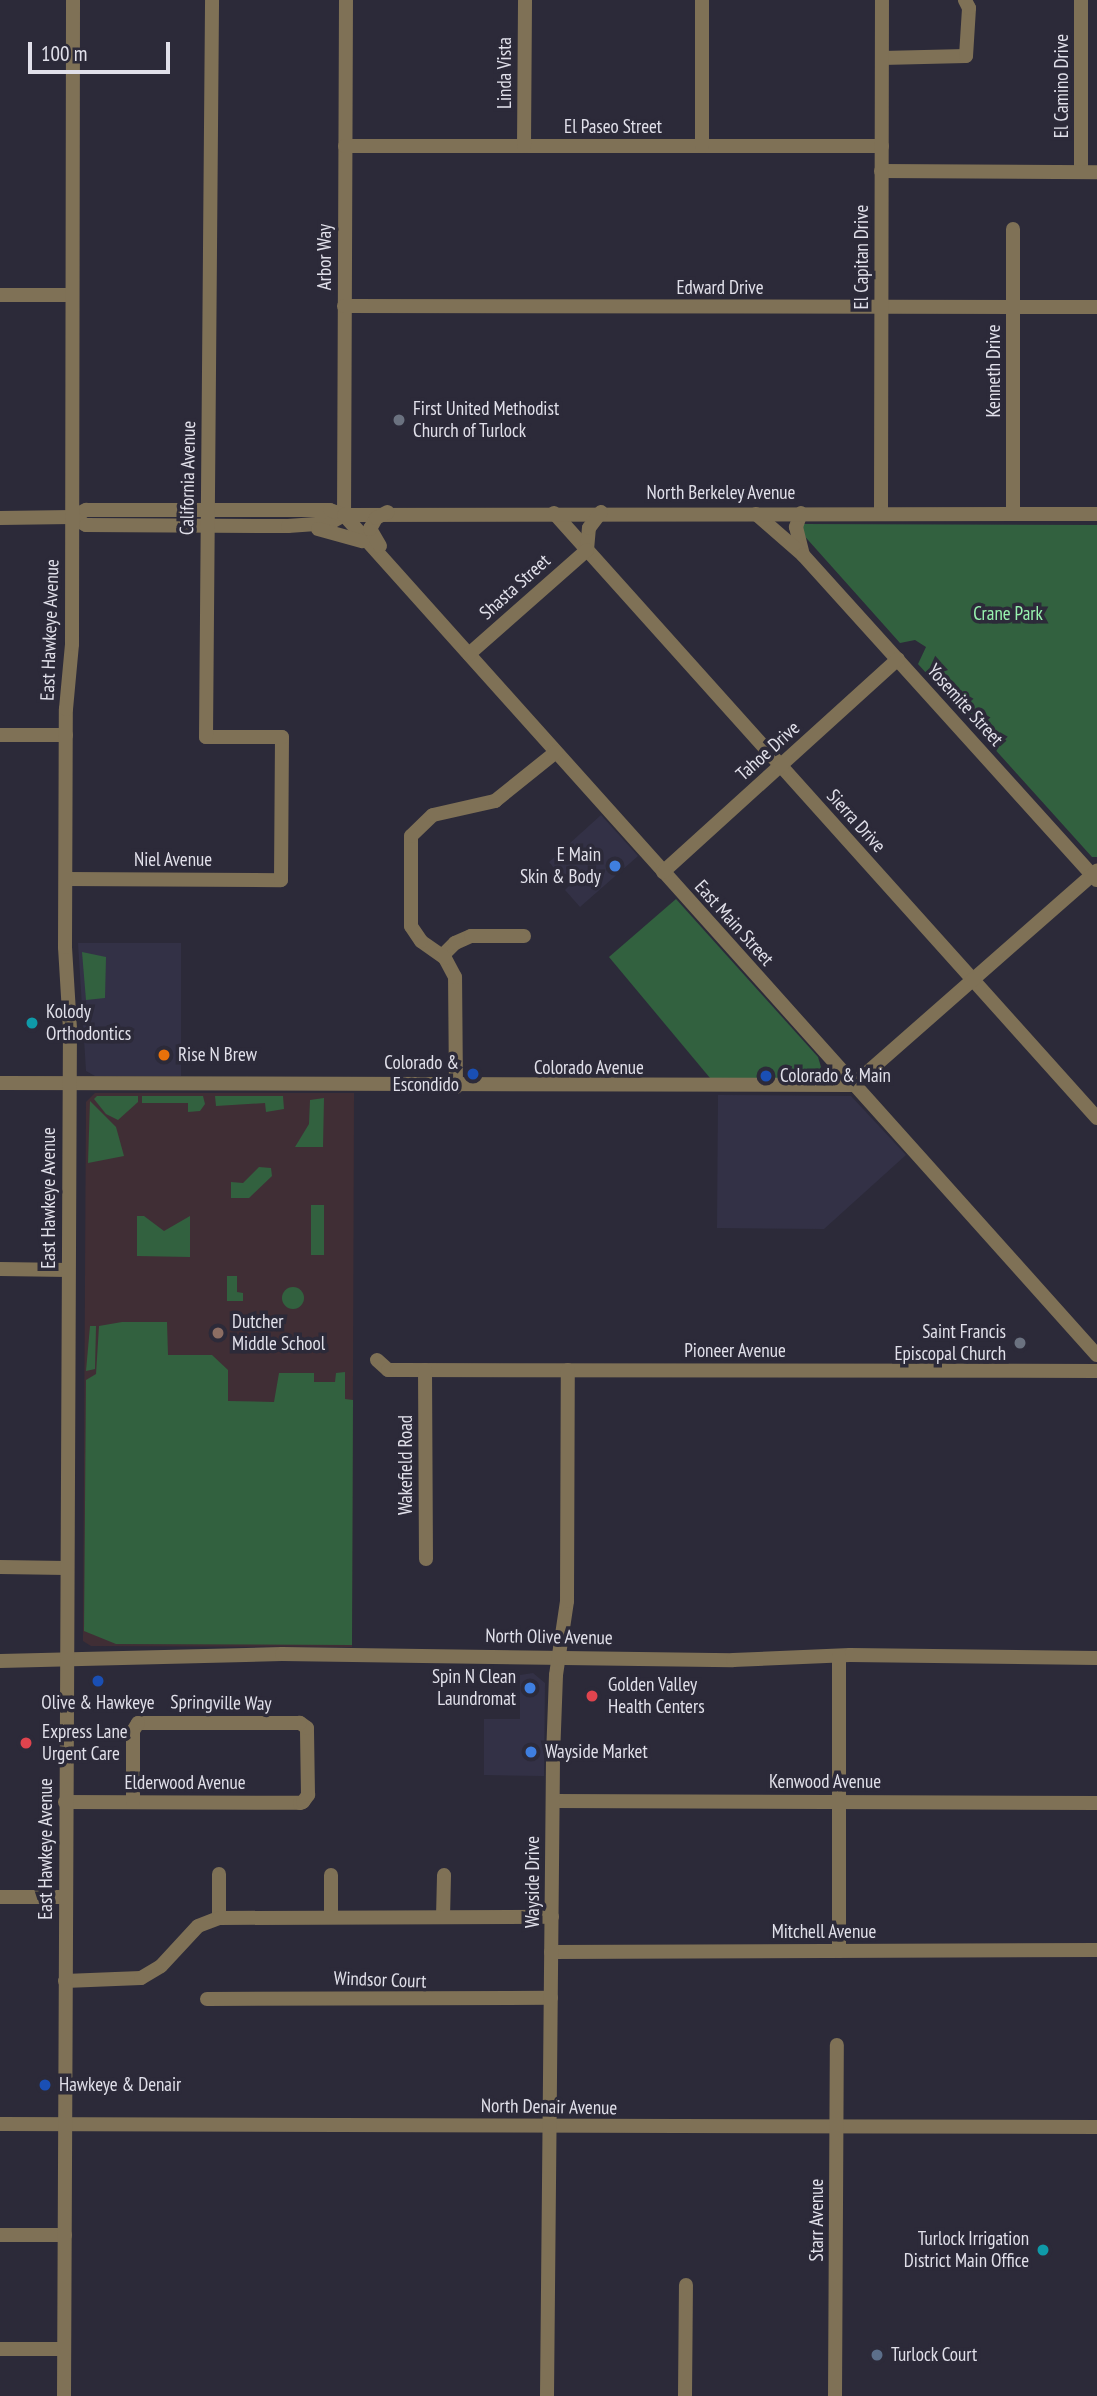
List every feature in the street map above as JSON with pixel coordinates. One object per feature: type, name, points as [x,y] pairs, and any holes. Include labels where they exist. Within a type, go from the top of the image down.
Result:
[{"type":"street","name":"East Hawkeye Avenue","points":[[64,2396],[69,1084],[66,735],[72,517],[73,0]]},
{"type":"street","name":"California Avenue","points":[[212,0],[206,737],[282,737],[281,880]]},
{"type":"street","name":"Arbor Way","points":[[344,515],[346,0]]},
{"type":"street","name":"Linda Vista","points":[[524,0],[524,146]]},
{"type":"street","points":[[702,0],[702,146]]},
{"type":"street","name":"El Capitan Drive","points":[[881,513],[882,0]]},
{"type":"street","points":[[881,58],[965,55],[969,8],[965,0]]},
{"type":"street","name":"El Camino Drive","points":[[1081,0],[1081,172]]},
{"type":"street","name":"El Paseo Street","points":[[345,146],[881,146]]},
{"type":"street","points":[[881,171],[1097,172]]},
{"type":"street","name":"Kenneth Drive","points":[[1013,229],[1013,513]]},
{"type":"street","points":[[0,295],[72,295]]},
{"type":"street","name":"Edward Drive","points":[[344,306],[1097,307]]},
{"type":"street","name":"North Berkeley Avenue","points":[[0,518],[72,517],[86,510],[288,526],[330,523],[344,515]]},
{"type":"street","name":"North Berkeley Avenue","points":[[207,518],[330,510],[344,515],[388,512],[1097,514]]},
{"type":"street","points":[[388,512],[376,518],[370,531],[393,562],[398,576]]},
{"type":"street","points":[[587,550],[589,528],[601,512]]},
{"type":"street","name":"Yosemite Street","points":[[752,512],[774,525],[803,555],[1096,876]]},
{"type":"street","name":"Sierra Drive","points":[[554,513],[1097,1118]]},
{"type":"street","points":[[802,513],[796,527],[803,555]]},
{"type":"street","name":"East Main Street","points":[[344,515],[1097,1355]]},
{"type":"street","points":[[288,526],[335,531],[367,543]]},
{"type":"street","name":"Shasta Street","points":[[469,654],[587,550]]},
{"type":"street","name":"Tahoe Drive","points":[[663,872],[898,659]]},
{"type":"street","points":[[0,735],[66,735]]},
{"type":"street","points":[[456,1087],[456,987],[443,955],[418,937],[410,922],[413,832],[433,815],[495,802],[556,752]]},
{"type":"street","points":[[853,1085],[1096,876]]},
{"type":"street","name":"Niel Avenue","points":[[66,879],[281,880]]},
{"type":"street","points":[[443,955],[466,938],[524,936]]},
{"type":"street","points":[[815,1086],[827,1072],[822,1049]]},
{"type":"street","name":"Colorado Avenue","points":[[0,1083],[456,1087],[853,1085]]},
{"type":"street","points":[[0,1269],[68,1270]]},
{"type":"street","name":"Pioneer Avenue","points":[[377,1360],[388,1370],[1097,1371]]},
{"type":"street","name":"Wakefield Road","points":[[425,1370],[426,1559]]},
{"type":"street","name":"Wayside Drive","points":[[547,2396],[552,1801],[560,1656],[568,1584],[568,1370]]},
{"type":"street","points":[[0,1567],[66,1568]]},
{"type":"street","name":"North Olive Avenue","points":[[0,1661],[282,1654],[719,1660],[839,1656],[1097,1658]]},
{"type":"street","points":[[839,1656],[839,1951]]},
{"type":"street","name":"Springville Way","points":[[133,1802],[135,1725],[306,1726],[305,1800]]},
{"type":"street","name":"Elderwood Avenue","points":[[65,1802],[305,1800]]},
{"type":"street","name":"Kenwood Avenue","points":[[552,1801],[1097,1802]]},
{"type":"street","points":[[219,1874],[219,1918]]},
{"type":"street","points":[[331,1875],[331,1917]]},
{"type":"street","points":[[443,1917],[444,1875]]},
{"type":"street","points":[[0,1897],[65,1897]]},
{"type":"street","points":[[65,1981],[141,1978],[161,1966],[198,1926],[219,1918],[552,1917]]},
{"type":"street","name":"Mitchell Avenue","points":[[551,1951],[1097,1951]]},
{"type":"street","name":"Windsor Court","points":[[207,1999],[551,1998]]},
{"type":"street","name":"Starr Avenue","points":[[835,2396],[837,2045]]},
{"type":"street","name":"North Denair Avenue","points":[[0,2124],[1097,2127]]},
{"type":"street","points":[[0,2235],[65,2235]]},
{"type":"street","points":[[685,2396],[686,2285]]},
{"type":"street","points":[[0,2349],[64,2349]]},
{"type":"shaded area","points":[[601,815],[638,856],[580,907],[565,890],[569,886],[549,862]]},
{"type":"shaded area","points":[[78,943],[181,943],[181,1076],[95,1076],[86,1071]]},
{"type":"shaded area","name":"Dutcher Middle School","points":[[95,1093],[354,1093],[352,1647],[91,1646],[83,1641],[86,1102]]},
{"type":"shaded area","points":[[718,1095],[851,1096],[906,1155],[824,1229],[717,1228]]},
{"type":"shaded area","points":[[533,1673],[545,1683],[544,1776],[484,1775],[484,1719],[520,1719],[520,1675]]},
{"type":"green space","name":"Crane Park","points":[[803,524],[1097,525],[1097,857],[1092,857],[918,664],[926,647],[915,640],[900,643],[800,531]]},
{"type":"green space","points":[[676,899],[818,1057],[821,1067],[813,1078],[710,1078],[609,957]]},
{"type":"green space","points":[[82,952],[106,957],[105,998],[86,1000]]},
{"type":"green space","points":[[97,1096],[138,1096],[138,1102],[118,1120],[106,1114],[94,1099]]},
{"type":"green space","points":[[142,1096],[203,1096],[205,1104],[200,1111],[188,1112],[188,1103],[142,1103]]},
{"type":"green space","points":[[215,1096],[283,1096],[284,1109],[266,1112],[265,1103],[216,1106]]},
{"type":"green space","points":[[324,1098],[323,1147],[295,1147],[309,1124],[310,1100]]},
{"type":"green space","points":[[90,1101],[116,1127],[124,1156],[88,1163]]},
{"type":"green space","points":[[259,1167],[271,1168],[272,1176],[249,1198],[231,1198],[231,1182],[243,1183]]},
{"type":"green space","points":[[311,1205],[324,1205],[324,1255],[311,1255]]},
{"type":"green space","points":[[137,1216],[144,1216],[164,1231],[190,1216],[190,1257],[137,1256]]},
{"type":"green space","points":[[227,1276],[237,1276],[237,1292],[243,1293],[243,1301],[227,1301]]},
{"type":"green space","points":[[293,1287],[301,1290],[304,1298],[301,1306],[293,1309],[285,1306],[282,1298],[285,1290]]},
{"type":"green space","points":[[122,1322],[167,1322],[168,1355],[212,1355],[228,1370],[228,1401],[274,1402],[279,1373],[314,1373],[314,1382],[335,1382],[336,1373],[345,1372],[345,1399],[353,1400],[352,1645],[116,1644],[84,1631],[86,1380],[96,1374],[99,1326]]},
{"type":"green space","points":[[90,1326],[96,1326],[95,1369],[86,1371]]},
{"type":"place","name":"First United Methodist Church of Turlock","points":[[399,420]]},
{"type":"place","name":"E Main Skin & Body","points":[[615,866]]},
{"type":"place","name":"Kolody Orthodontics","points":[[32,1023]]},
{"type":"place","name":"Rise N Brew","points":[[164,1055]]},
{"type":"place","name":"Colorado & Escondido","points":[[473,1074]]},
{"type":"place","name":"Colorado & Main","points":[[766,1076]]},
{"type":"place","name":"Dutcher Middle School","points":[[218,1333]]},
{"type":"place","name":"Saint Francis Episcopal Church","points":[[1020,1343]]},
{"type":"place","name":"Olive & Hawkeye","points":[[98,1681]]},
{"type":"place","name":"Spin N Clean Laundromat","points":[[530,1688]]},
{"type":"place","name":"Golden Valley Health Centers","points":[[592,1696]]},
{"type":"place","name":"Express Lane Urgent Care","points":[[26,1743]]},
{"type":"place","name":"Wayside Market","points":[[531,1752]]},
{"type":"place","name":"Hawkeye & Denair","points":[[45,2085]]},
{"type":"place","name":"Turlock Irrigation District Main Office","points":[[1043,2250]]},
{"type":"place","name":"Turlock Court","points":[[877,2355]]}]
